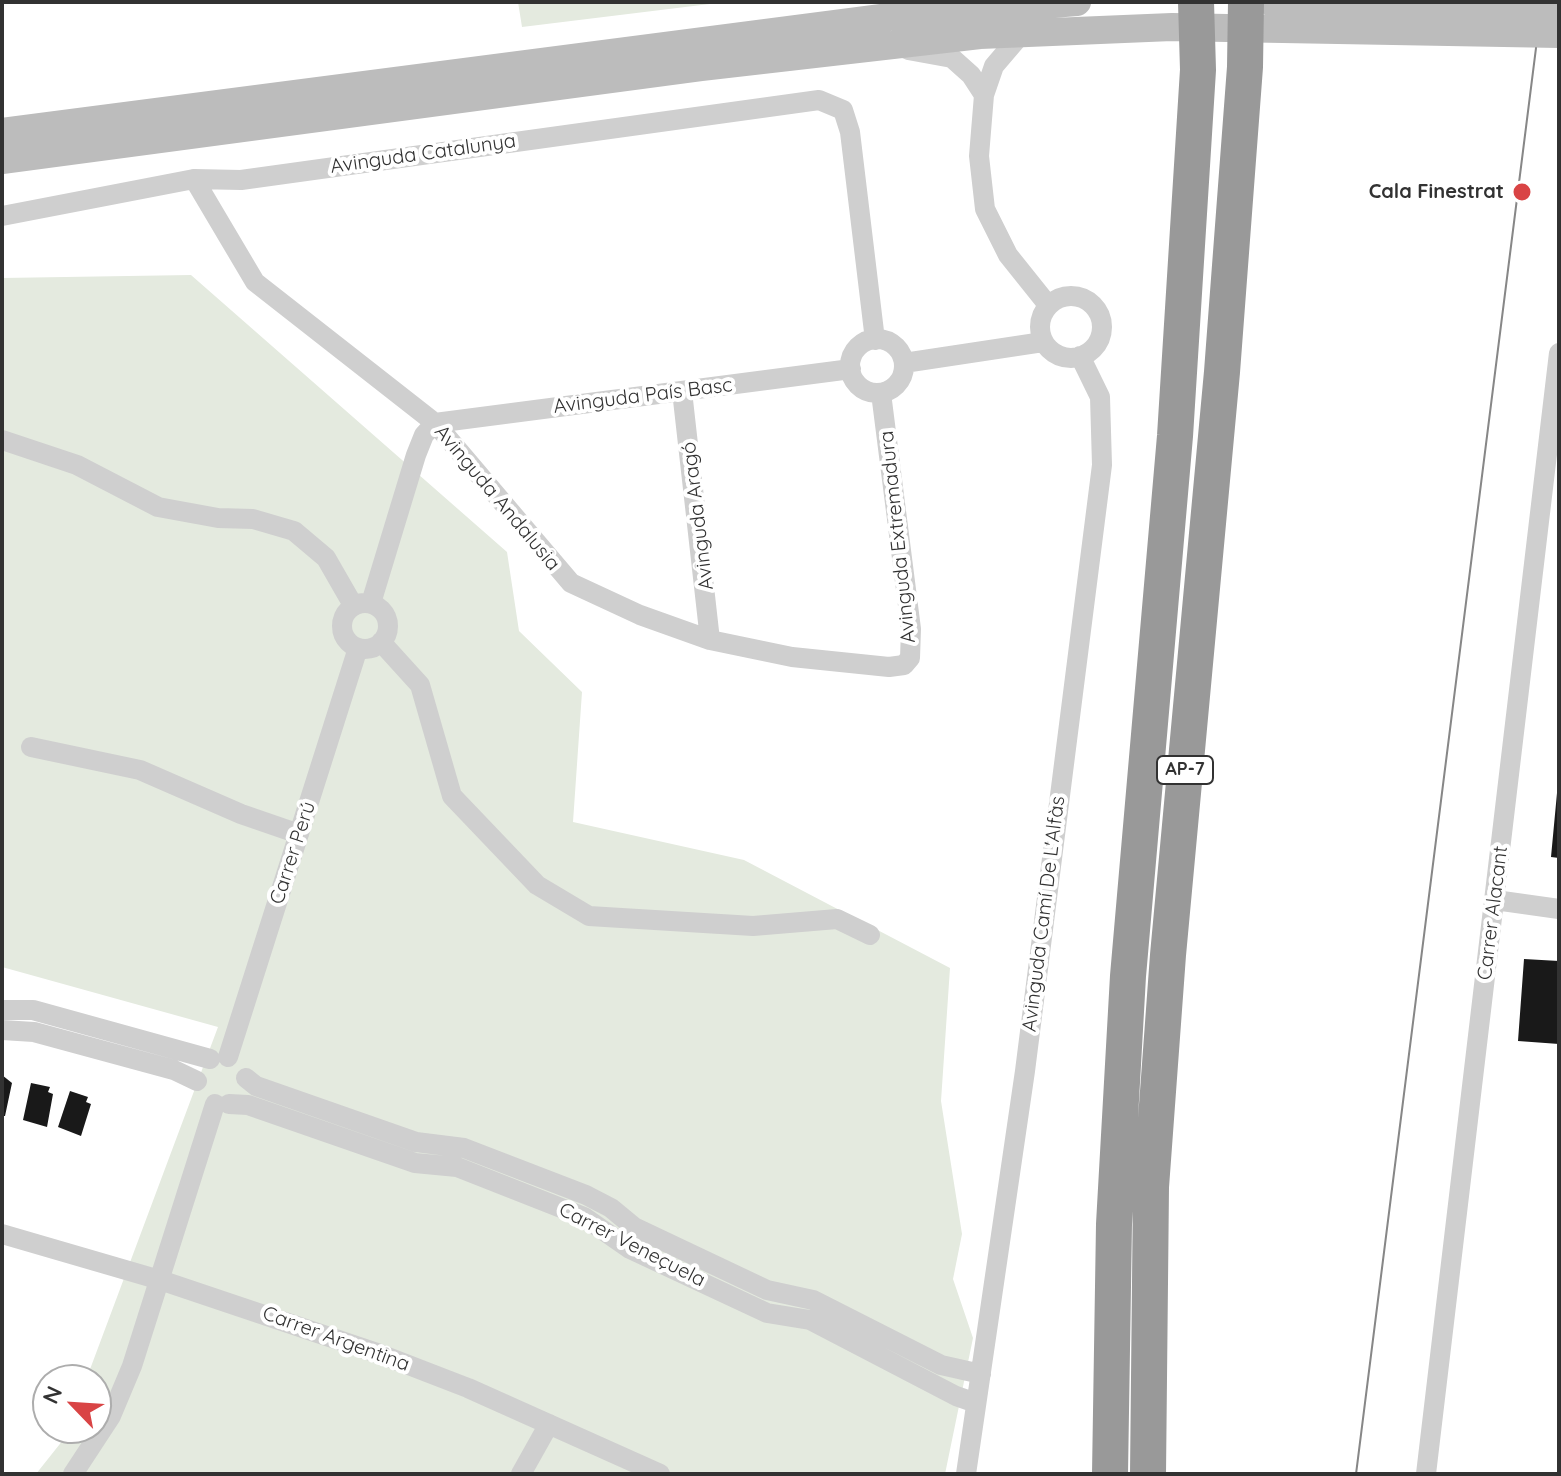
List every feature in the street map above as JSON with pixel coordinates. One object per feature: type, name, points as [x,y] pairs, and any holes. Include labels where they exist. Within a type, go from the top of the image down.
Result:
[{"type":"highway","name":"AP-7","points":[[1110,1474],[1114,1224],[1128,976],[1175,436],[1198,70],[1196,2]]},
{"type":"highway","name":"AP-7","points":[[1148,1474],[1151,1187],[1245,67],[1246,2]]},
{"type":"main road","points":[[2,132],[847,22],[984,7],[1077,2]]},
{"type":"main road","points":[[1271,2],[1519,19],[1559,34]]},
{"type":"main road","points":[[2,160],[876,46],[1023,32],[1519,19],[1559,7]]},
{"type":"street","points":[[1023,32],[994,66],[984,95],[979,156],[985,209],[1008,255],[1048,305]]},
{"type":"street","points":[[876,46],[952,58],[971,75],[984,95]]},
{"type":"street","name":"Avinguda Catalunya","points":[[2,216],[194,179],[241,180],[819,100],[843,110],[850,132],[875,340]]},
{"type":"street","name":"Avinguda Andalusia","points":[[194,179],[255,282],[435,423],[571,583],[640,615],[710,640],[792,657],[889,667]]},
{"type":"street","points":[[1076,296],[1094,306],[1099,315],[1101,335],[1096,345],[1080,356],[1060,356],[1043,342],[1039,324],[1048,305],[1056,299],[1076,296]]},
{"type":"street","points":[[875,340],[895,346],[904,363],[896,386],[881,393],[863,389],[851,369],[856,350],[875,340]]},
{"type":"street","points":[[904,363],[1043,342]]},
{"type":"street","name":"Carrer Alacant","points":[[1426,1474],[1559,353]]},
{"type":"street","name":"Avinguda Camí De L'Alfàs","points":[[966,1474],[1025,1071],[1102,465],[1100,397],[1080,356]]},
{"type":"street","name":"Avinguda País Basc","points":[[435,423],[851,369]]},
{"type":"street","name":"Avinguda Aragó","points":[[682,391],[710,640]]},
{"type":"street","name":"Avinguda Extremadura","points":[[881,393],[912,638],[910,658],[904,665],[889,667]]},
{"type":"street","points":[[2,440],[77,465],[158,507],[205,516],[253,519],[294,531],[326,558],[362,604],[387,617],[387,633],[371,649],[358,648],[349,643],[342,630],[344,615],[362,604],[419,446],[435,423]]},
{"type":"street","points":[[381,642],[420,685],[452,796],[537,885],[589,916],[753,926],[837,919],[870,935]]},
{"type":"street","name":"Carrer Perú","points":[[219,1058],[299,834],[358,648]]},
{"type":"street","points":[[31,747],[140,770],[241,814],[299,834]]},
{"type":"street","points":[[1495,900],[1559,909]]},
{"type":"street","points":[[2,1010],[33,1010],[219,1058],[240,1064],[246,1078],[242,1093],[222,1104],[122,1392],[73,1474]]},
{"type":"street","points":[[2,1030],[34,1032],[167,1068],[197,1081]]},
{"type":"street","points":[[219,1058],[199,1071],[197,1081],[202,1095],[222,1104]]},
{"type":"street","name":"Carrer Veneçuela","points":[[246,1078],[256,1086],[416,1142],[464,1148],[586,1195],[611,1208],[634,1227],[767,1290],[820,1303],[941,1365],[981,1374]]},
{"type":"street","name":"Carrer Veneçuela","points":[[222,1104],[248,1105],[415,1163],[457,1167],[584,1217],[630,1249],[767,1313],[810,1320],[956,1396],[976,1403]]},
{"type":"street","name":"Carrer Argentina","points":[[2,1234],[160,1280],[380,1354],[660,1474]]},
{"type":"street","points":[[521,1474],[549,1424]]},
{"type":"shaded area","points":[[518,2],[726,2],[522,27]]},
{"type":"shaded area","points":[[191,275],[507,552],[519,631],[582,692],[573,822],[744,860],[950,968],[941,1101],[962,1234],[953,1279],[973,1338],[945,1474],[36,1474],[60,1444],[112,1444],[112,1364],[92,1364],[218,1027],[2,967],[2,278]]},
{"type":"building","points":[[1559,793],[1559,858],[1551,857]]},
{"type":"building","points":[[1524,959],[1559,961],[1559,1044],[1518,1041]]},
{"type":"building","points":[[2,1075],[12,1083],[5,1116],[2,1116]]},
{"type":"building","points":[[31,1083],[50,1087],[48,1092],[53,1094],[47,1127],[23,1120]]},
{"type":"building","points":[[70,1091],[88,1097],[86,1102],[91,1104],[81,1136],[58,1127]]},
{"type":"tram line","points":[[1356,1474],[1536,48]]},
{"type":"place","name":"Cala Finestrat","points":[[1522,192]]}]
